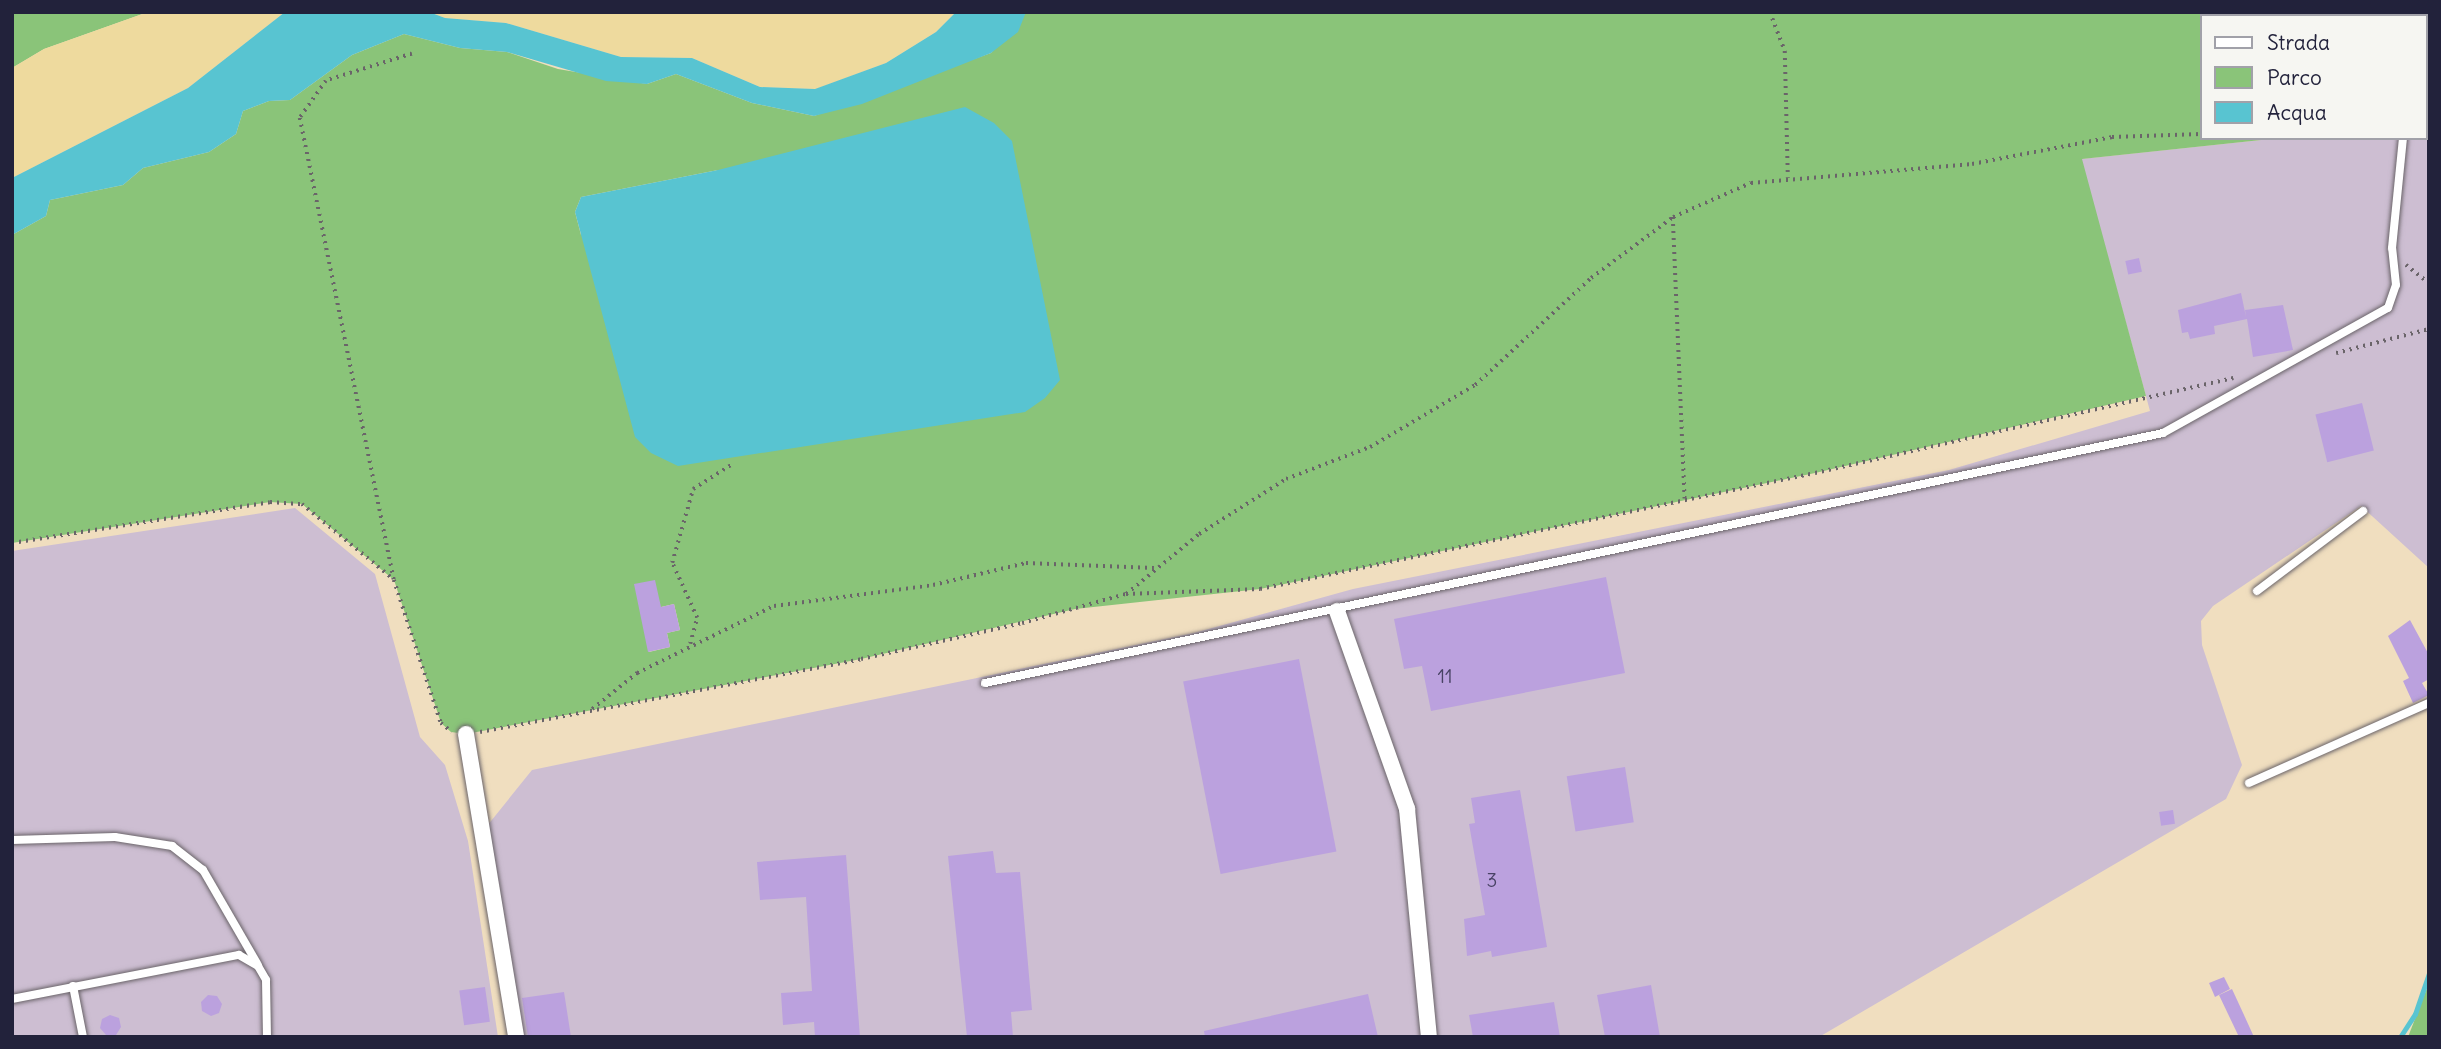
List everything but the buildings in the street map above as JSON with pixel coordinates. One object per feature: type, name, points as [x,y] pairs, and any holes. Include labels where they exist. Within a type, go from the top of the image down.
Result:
[{"type":"street","points":[[1337,611],[1407,809],[1429,1037]]},
{"type":"street","points":[[466,734],[516,1037]]},
{"type":"lane","points":[[985,683],[1337,611],[2163,433],[2292,365],[2388,307],[2396,285],[2392,248],[2403,140]]},
{"type":"lane","points":[[2257,591],[2363,511]]},
{"type":"lane","points":[[2249,783],[2429,703]]},
{"type":"lane","points":[[12,840],[115,837],[172,846],[202,870],[265,980],[267,1037]]},
{"type":"lane","points":[[12,999],[216,957],[239,955],[258,966]]},
{"type":"lane","points":[[73,986],[83,1037]]},
{"type":"path","points":[[1770,12],[1784,51],[1787,178]]},
{"type":"path","points":[[412,54],[326,80],[300,118],[394,580],[440,723],[450,732],[466,734],[861,659],[1022,623],[1126,594],[1260,589],[2239,377]]},
{"type":"path","points":[[1126,594],[1154,568],[1199,534],[1286,479],[1370,447],[1475,386],[1510,357],[1591,278],[1672,218],[1751,183],[1972,164],[2112,137],[2200,134]]},
{"type":"path","points":[[1672,218],[1685,499]]},
{"type":"path","points":[[2392,248],[2429,283]]},
{"type":"path","points":[[2328,355],[2429,329]]},
{"type":"path","points":[[690,644],[697,618],[673,563],[693,489],[731,465]]},
{"type":"path","points":[[12,543],[270,502],[302,504],[394,580]]},
{"type":"path","points":[[590,711],[637,673],[690,644],[774,606],[933,585],[1026,563],[1154,568]]},
{"type":"shaded area","points":[[2429,123],[2429,568],[2361,506],[2213,606],[2201,621],[2202,645],[2242,765],[2226,799],[1819,1037],[520,1037],[487,826],[532,770],[1194,633],[1353,589],[1949,470],[2150,411],[2081,159],[2261,140],[2427,140]]},
{"type":"shaded area","points":[[295,508],[375,574],[420,737],[445,765],[468,841],[498,1037],[12,1037],[12,551]]},
{"type":"green space","points":[[12,12],[148,12],[44,49],[12,68]]},
{"type":"green space","points":[[1026,12],[2429,12],[2429,123],[2427,14],[2200,14],[2200,140],[2261,140],[2082,159],[2146,396],[1815,473],[1260,589],[1075,609],[861,659],[466,734],[451,732],[441,723],[394,580],[302,504],[270,502],[12,543],[12,235],[46,216],[50,200],[123,185],[143,168],[209,152],[236,134],[243,111],[269,101],[290,100],[352,55],[404,34],[460,48],[507,52],[558,69],[647,84],[676,74],[752,103],[814,116],[991,53]],"holes":[[[718,170],[581,235],[575,212],[581,197]],[[674,604],[680,630],[667,633],[670,647],[649,652],[661,607]]]},
{"type":"green space","points":[[2429,983],[2429,1037],[2408,1037]]},
{"type":"sand","points":[[148,12],[285,12],[188,88],[12,178],[12,68],[44,49]]},
{"type":"sand","points":[[429,12],[956,12],[936,32],[886,63],[816,89],[760,87],[692,58],[621,57],[506,23],[445,18]]},
{"type":"water","points":[[285,12],[429,12],[445,18],[506,23],[621,57],[692,58],[760,87],[815,89],[886,63],[936,32],[956,12],[1026,12],[1018,32],[991,53],[862,104],[814,116],[752,103],[676,74],[647,84],[606,81],[507,52],[460,48],[404,34],[352,55],[290,100],[269,101],[243,111],[236,134],[209,152],[143,168],[123,185],[50,200],[46,216],[12,235],[12,178],[188,88]]},
{"type":"water","points":[[965,107],[994,123],[1012,141],[1060,380],[1045,398],[1025,412],[678,466],[651,453],[635,437],[575,212],[581,197],[718,170]]},
{"type":"waterway","points":[[2400,1037],[2415,1014],[2429,973]]}]
